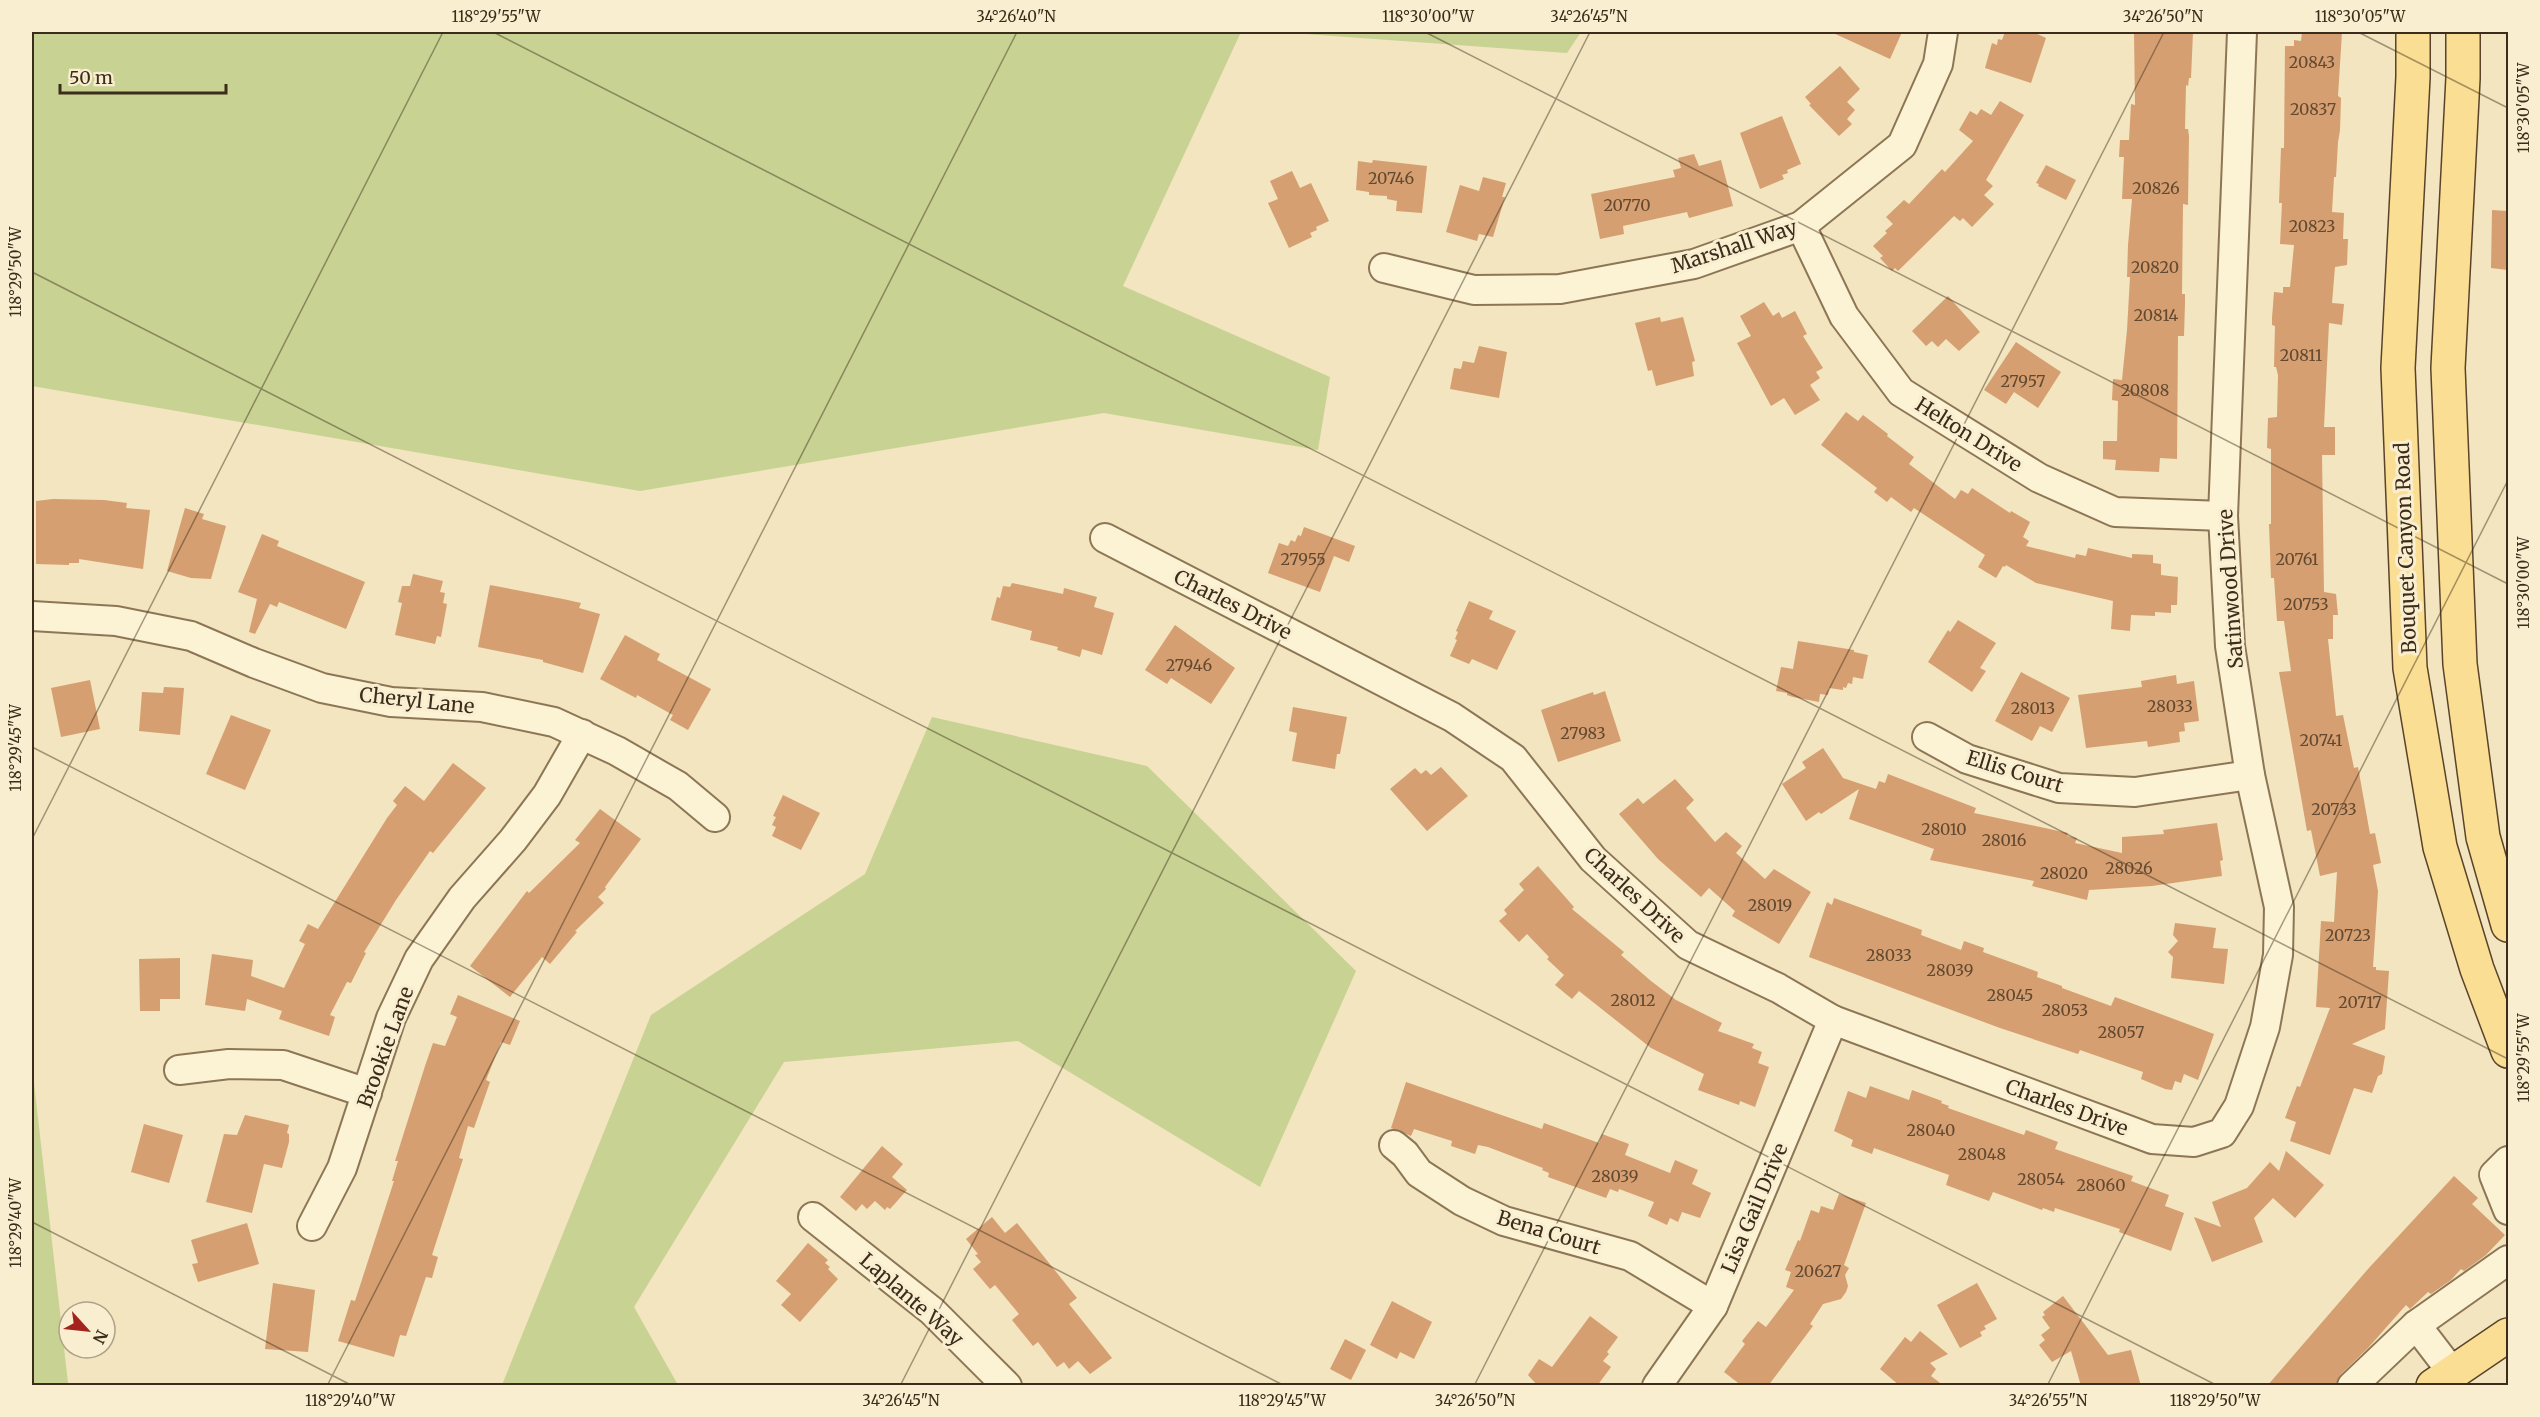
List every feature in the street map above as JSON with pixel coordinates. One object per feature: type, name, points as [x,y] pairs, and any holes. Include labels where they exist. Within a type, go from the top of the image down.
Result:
[{"type":"main road","name":"Bouquet Canyon Road","points":[[2413,32],[2413,77],[2398,368],[2410,668],[2440,847],[2477,969],[2508,1051]]},
{"type":"main road","points":[[2463,32],[2463,78],[2448,368],[2460,664],[2484,837],[2508,925]]},
{"type":"main road","points":[[2443,1379],[2508,1335]]},
{"type":"street","name":"Marshall Way","points":[[1384,268],[1474,290],[1560,290],[1694,264],[1801,226],[1902,145],[1938,64],[1944,32]]},
{"type":"street","name":"Satinwood Drive","points":[[2222,1133],[2239,1106],[2265,1027],[2278,955],[2279,907],[2250,775],[2230,646],[2223,516],[2242,32]]},
{"type":"street","name":"Helton Drive","points":[[1801,226],[1844,316],[1901,392],[2039,478],[2115,512],[2223,516]]},
{"type":"street","name":"Charles Drive","points":[[1105,538],[1452,717],[1513,758],[1593,859],[1688,945],[1778,988],[1833,1020],[2152,1139],[2194,1142],[2222,1133]]},
{"type":"street","name":"Cheryl Lane","points":[[32,616],[116,621],[191,636],[254,663],[322,688],[391,702],[482,707],[554,722],[582,734],[678,786],[715,817]]},
{"type":"street","name":"Brookie Lane","points":[[312,1226],[342,1168],[391,1018],[419,959],[462,898],[513,840],[547,795],[582,734]]},
{"type":"street","name":"Ellis Court","points":[[1928,737],[1967,759],[2059,788],[2135,792],[2250,775]]},
{"type":"street","name":"Lisa Gail Drive","points":[[1657,1386],[1713,1306],[1833,1020]]},
{"type":"street","points":[[179,1070],[229,1064],[283,1065],[367,1093]]},
{"type":"street","name":"Bena Court","points":[[1394,1145],[1405,1154],[1419,1173],[1462,1201],[1504,1221],[1630,1256],[1713,1306]]},
{"type":"street","points":[[2508,1161],[2494,1176],[2508,1210]]},
{"type":"street","name":"Laplante Way","points":[[813,1217],[932,1311],[1007,1386]]},
{"type":"street","points":[[2352,1386],[2416,1325],[2508,1260]]},
{"type":"street","points":[[2416,1325],[2443,1379]]},
{"type":"green space","points":[[32,32],[1241,32],[1123,286],[1330,377],[1318,450],[1104,413],[640,491],[32,386]]},
{"type":"green space","points":[[1278,32],[1581,32],[1567,53]]},
{"type":"green space","points":[[932,717],[1147,766],[1356,971],[1260,1187],[1018,1041],[784,1062],[634,1307],[678,1385],[502,1385],[651,1015],[865,874]]},
{"type":"green space","points":[[32,1065],[59,1300],[57,1360],[65,1360],[68,1383],[77,1385],[32,1385]]},
{"type":"building","points":[[1831,32],[1902,32],[1890,59]]},
{"type":"building","points":[[2005,32],[2033,32],[2046,38],[2031,83],[1985,68],[1992,43],[1997,45],[1998,39],[2002,40]]},
{"type":"building","points":[[2134,32],[2193,32],[2191,78],[2189,78],[2188,86],[2186,85],[2185,129],[2188,129],[2189,136],[2188,205],[2183,204],[2182,294],[2185,294],[2185,303],[2184,336],[2178,336],[2177,459],[2160,458],[2159,472],[2115,470],[2116,460],[2103,459],[2103,441],[2117,441],[2118,401],[2112,400],[2113,379],[2122,380],[2127,330],[2130,277],[2127,277],[2128,245],[2132,199],[2122,199],[2124,157],[2119,157],[2120,140],[2129,140],[2131,104],[2135,105]]},
{"type":"building","points":[[2302,32],[2342,32],[2338,96],[2341,98],[2340,130],[2332,212],[2344,213],[2343,239],[2348,239],[2347,265],[2335,267],[2332,303],[2344,304],[2342,325],[2329,323],[2324,427],[2335,427],[2335,455],[2322,455],[2324,592],[2336,594],[2338,615],[2333,615],[2333,639],[2328,639],[2336,716],[2343,715],[2354,768],[2358,767],[2370,834],[2375,833],[2381,863],[2373,865],[2378,891],[2373,967],[2376,967],[2376,970],[2389,971],[2385,1029],[2352,1044],[2385,1056],[2382,1074],[2378,1076],[2372,1093],[2354,1088],[2330,1155],[2290,1141],[2296,1122],[2285,1118],[2297,1086],[2300,1087],[2330,1008],[2316,1007],[2321,921],[2334,922],[2337,872],[2320,876],[2311,830],[2307,831],[2279,672],[2291,671],[2284,621],[2277,621],[2274,578],[2271,578],[2269,524],[2271,524],[2271,449],[2267,448],[2268,418],[2277,417],[2278,375],[2274,367],[2275,326],[2272,325],[2274,292],[2283,293],[2283,287],[2290,287],[2294,245],[2280,244],[2282,203],[2279,203],[2281,148],[2284,148],[2285,46],[2294,46],[2294,40],[2301,41]]},
{"type":"building","points":[[1840,66],[1860,89],[1847,102],[1855,110],[1847,119],[1852,124],[1839,136],[1809,105],[1811,104],[1805,97]]},
{"type":"building","points":[[2000,101],[2024,115],[1986,180],[1993,186],[1984,195],[1994,204],[1972,227],[1963,218],[1960,221],[1954,216],[1898,271],[1895,268],[1892,271],[1880,258],[1883,256],[1873,246],[1893,224],[1886,217],[1904,200],[1909,204],[1942,169],[1945,172],[1973,141],[1959,130],[1970,111],[1977,115],[1981,109],[1991,115]]},
{"type":"building","points":[[1782,116],[1801,164],[1787,170],[1788,173],[1782,175],[1784,179],[1760,189],[1740,133]]},
{"type":"building","points":[[1694,154],[1699,166],[1721,160],[1733,206],[1689,218],[1687,212],[1623,226],[1624,234],[1600,239],[1591,194],[1675,177],[1673,170],[1681,168],[1678,158]]},
{"type":"building","points":[[1373,160],[1427,166],[1422,213],[1396,211],[1397,201],[1387,199],[1387,196],[1369,195],[1369,192],[1356,190],[1358,161],[1372,163]]},
{"type":"building","points":[[2046,165],[2076,180],[2066,200],[2036,183]]},
{"type":"building","points":[[1292,171],[1300,188],[1311,183],[1329,221],[1316,227],[1317,230],[1310,233],[1312,237],[1289,248],[1268,203],[1278,199],[1270,181]]},
{"type":"building","points":[[1483,177],[1506,183],[1502,197],[1505,197],[1493,237],[1479,234],[1477,241],[1446,232],[1460,185],[1479,191]]},
{"type":"building","points":[[2492,210],[2508,211],[2508,270],[2491,268]]},
{"type":"building","points":[[1948,296],[1980,332],[1959,351],[1946,339],[1938,347],[1932,341],[1926,346],[1912,331]]},
{"type":"building","points":[[1764,302],[1773,316],[1779,312],[1782,318],[1795,311],[1807,334],[1803,336],[1823,368],[1816,372],[1820,378],[1810,385],[1820,400],[1795,415],[1784,398],[1771,406],[1737,343],[1751,336],[1740,316]]},
{"type":"building","points":[[1660,317],[1661,322],[1683,317],[1695,361],[1692,362],[1694,376],[1656,386],[1652,370],[1648,371],[1635,323]]},
{"type":"building","points":[[2016,342],[2061,372],[2038,408],[2014,392],[2006,404],[1984,390]]},
{"type":"building","points":[[1479,346],[1507,352],[1499,398],[1450,389],[1454,368],[1461,369],[1463,361],[1474,363]]},
{"type":"building","points":[[1846,412],[1858,421],[1863,415],[1888,434],[1887,436],[1914,457],[1909,464],[1955,499],[1961,490],[1968,494],[1972,488],[2010,513],[2011,511],[2030,522],[2023,537],[2029,541],[2026,546],[2075,558],[2076,554],[2086,556],[2088,548],[2132,558],[2132,554],[2153,555],[2153,563],[2161,564],[2161,575],[2178,577],[2177,605],[2171,605],[2171,613],[2155,612],[2155,616],[2131,615],[2130,631],[2111,629],[2113,601],[2036,583],[2006,565],[1996,578],[1978,567],[1985,555],[1914,508],[1911,512],[1891,497],[1887,502],[1874,492],[1877,488],[1821,445]]},
{"type":"building","points":[[104,500],[127,503],[126,508],[150,510],[143,569],[79,559],[79,563],[69,563],[69,565],[36,564],[36,501]]},
{"type":"building","points":[[185,508],[204,514],[202,519],[226,526],[211,579],[191,578],[167,571]]},
{"type":"building","points":[[1304,527],[1355,546],[1349,562],[1334,556],[1320,592],[1268,573],[1279,543],[1288,546],[1291,540],[1295,542],[1298,535],[1301,536]]},
{"type":"building","points":[[262,534],[279,541],[277,546],[365,582],[346,629],[279,602],[277,607],[270,604],[255,634],[249,632],[257,599],[238,592]]},
{"type":"building","points":[[413,574],[443,581],[440,592],[445,593],[443,603],[447,604],[441,637],[437,636],[435,644],[395,635],[402,603],[398,602],[402,586],[410,586]]},
{"type":"building","points":[[1012,583],[1063,594],[1064,588],[1097,597],[1094,607],[1114,613],[1102,655],[1082,649],[1080,657],[1057,650],[1058,647],[1030,640],[1032,631],[991,620],[997,597],[1000,598],[1003,586],[1010,587]]},
{"type":"building","points":[[490,585],[581,603],[579,608],[600,614],[583,673],[543,662],[543,660],[478,647]]},
{"type":"building","points":[[1469,601],[1493,611],[1489,619],[1516,631],[1497,670],[1472,659],[1469,664],[1450,656],[1457,640],[1455,639],[1458,632],[1456,631]]},
{"type":"building","points":[[1958,620],[1996,643],[1980,668],[1986,671],[1972,692],[1928,662],[1948,630],[1950,632]]},
{"type":"building","points":[[1175,625],[1235,668],[1211,704],[1171,678],[1167,684],[1145,670]]},
{"type":"building","points":[[625,635],[660,654],[657,660],[711,689],[688,730],[670,720],[673,715],[637,695],[636,698],[600,679]]},
{"type":"building","points":[[1798,641],[1854,650],[1854,652],[1868,655],[1863,679],[1853,677],[1852,684],[1848,683],[1843,690],[1829,688],[1828,695],[1820,694],[1819,702],[1776,691],[1781,667],[1793,669]]},
{"type":"building","points":[[2021,672],[2070,698],[2052,732],[2040,726],[2032,741],[1995,721]]},
{"type":"building","points":[[2176,675],[2177,684],[2194,681],[2199,721],[2184,723],[2185,731],[2179,732],[2180,742],[2148,747],[2147,741],[2086,748],[2078,695],[2142,687],[2141,681]]},
{"type":"building","points":[[90,680],[100,729],[61,737],[51,688]]},
{"type":"building","points":[[164,687],[184,688],[180,735],[139,731],[142,692],[163,693]]},
{"type":"building","points":[[1605,691],[1621,741],[1558,762],[1541,710],[1593,692],[1594,695]]},
{"type":"building","points":[[1293,707],[1347,717],[1335,769],[1292,761],[1297,733],[1289,731]]},
{"type":"building","points":[[231,715],[271,730],[245,790],[206,774]]},
{"type":"building","points":[[1823,748],[1843,778],[1876,789],[1879,781],[1885,783],[1888,774],[1976,808],[1974,813],[2068,833],[2067,836],[2077,838],[2075,843],[2122,853],[2122,837],[2164,834],[2163,830],[2217,823],[2223,860],[2220,861],[2222,876],[2152,886],[2089,890],[2087,900],[2032,886],[2034,881],[1930,860],[1934,849],[1849,819],[1859,789],[1806,821],[1782,784],[1806,768],[1802,762]]},
{"type":"building","points":[[453,763],[486,788],[433,853],[430,851],[396,900],[364,952],[366,953],[351,983],[347,982],[330,1015],[335,1017],[329,1036],[279,1019],[282,1011],[247,999],[245,1011],[205,1005],[212,954],[253,960],[251,976],[284,988],[305,944],[299,941],[308,924],[318,929],[397,805],[393,801],[405,786],[424,801]]},
{"type":"building","points":[[1441,767],[1468,796],[1427,831],[1390,789],[1415,768],[1421,774],[1426,770],[1431,775]]},
{"type":"building","points":[[1675,779],[1694,800],[1686,808],[1715,842],[1726,832],[1742,846],[1736,853],[1765,879],[1774,869],[1811,892],[1779,944],[1732,916],[1735,911],[1709,888],[1701,897],[1658,859],[1619,814],[1638,798],[1643,804]]},
{"type":"building","points":[[783,795],[820,813],[801,850],[772,836],[776,827],[772,825],[776,817],[773,816]]},
{"type":"building","points":[[600,809],[641,839],[598,897],[604,903],[575,931],[577,932],[550,964],[542,957],[510,997],[470,966],[527,891],[529,893],[580,843],[575,840]]},
{"type":"building","points":[[1538,866],[1574,907],[1572,909],[1624,952],[1621,955],[1651,981],[1676,1000],[1722,1023],[1718,1031],[1754,1044],[1752,1048],[1762,1052],[1758,1063],[1769,1067],[1755,1107],[1740,1101],[1739,1105],[1698,1090],[1704,1074],[1651,1048],[1579,991],[1572,999],[1555,985],[1564,975],[1547,959],[1549,957],[1527,934],[1519,942],[1499,921],[1507,914],[1504,910],[1524,890],[1519,884]]},
{"type":"building","points":[[1834,898],[1922,930],[1921,935],[1961,950],[1964,941],[1984,948],[1983,952],[2038,972],[2037,977],[2111,1006],[2115,997],[2214,1034],[2198,1080],[2184,1074],[2181,1083],[2175,1081],[2172,1090],[2165,1089],[2141,1079],[2143,1072],[2080,1050],[2078,1054],[2000,1028],[1809,957],[1827,902],[1832,905]]},
{"type":"building","points":[[2175,923],[2216,928],[2213,948],[2228,949],[2224,984],[2171,978],[2173,957],[2168,952],[2178,941],[2173,935]]},
{"type":"building","points":[[180,958],[180,999],[160,999],[160,1011],[140,1011],[139,959]]},
{"type":"building","points":[[458,995],[520,1021],[510,1045],[501,1042],[486,1080],[490,1082],[474,1128],[468,1126],[459,1158],[463,1159],[432,1255],[438,1257],[432,1278],[426,1277],[406,1336],[400,1335],[394,1357],[338,1341],[351,1300],[355,1301],[394,1181],[392,1181],[398,1161],[395,1161],[425,1066],[433,1043],[445,1046],[457,1017],[450,1014]]},
{"type":"building","points":[[1406,1082],[1542,1129],[1544,1123],[1599,1143],[1602,1134],[1629,1144],[1625,1155],[1670,1173],[1675,1160],[1698,1170],[1692,1184],[1711,1193],[1700,1218],[1682,1212],[1678,1222],[1670,1218],[1667,1225],[1648,1216],[1654,1202],[1619,1189],[1618,1192],[1610,1189],[1606,1198],[1548,1177],[1549,1173],[1542,1170],[1543,1168],[1488,1147],[1478,1145],[1475,1154],[1451,1146],[1452,1141],[1414,1129],[1411,1136],[1391,1128]]},
{"type":"building","points":[[1870,1086],[1909,1100],[1912,1090],[1942,1101],[1941,1103],[1949,1106],[1948,1108],[2024,1135],[2026,1130],[2058,1142],[2055,1149],[2133,1176],[2131,1181],[2169,1195],[2165,1206],[2184,1213],[2171,1251],[2119,1232],[2120,1229],[2055,1208],[2054,1212],[2043,1208],[2042,1210],[1993,1192],[1989,1201],[1946,1185],[1949,1175],[1874,1148],[1872,1154],[1851,1146],[1853,1140],[1834,1131],[1848,1091],[1866,1098]]},
{"type":"building","points":[[245,1115],[289,1125],[287,1133],[289,1142],[282,1168],[264,1164],[252,1213],[206,1202],[224,1134],[237,1135]]},
{"type":"building","points":[[144,1124],[183,1135],[169,1183],[131,1172]]},
{"type":"building","points":[[882,1146],[903,1164],[892,1177],[907,1190],[890,1209],[887,1207],[885,1210],[875,1201],[867,1209],[862,1204],[856,1211],[840,1197]]},
{"type":"building","points":[[2286,1151],[2324,1185],[2295,1218],[2273,1198],[2254,1218],[2263,1242],[2212,1262],[2194,1217],[2221,1227],[2212,1202],[2247,1188],[2270,1162],[2279,1171]]},
{"type":"building","points":[[2454,1176],[2478,1198],[2472,1204],[2505,1235],[2486,1255],[2464,1271],[2461,1269],[2451,1280],[2431,1294],[2428,1292],[2410,1309],[2406,1305],[2368,1348],[2341,1374],[2335,1386],[2267,1386],[2368,1269]]},
{"type":"building","points":[[1839,1194],[1866,1203],[1844,1265],[1849,1268],[1845,1275],[1848,1286],[1846,1292],[1841,1299],[1823,1304],[1810,1324],[1813,1326],[1768,1386],[1742,1386],[1724,1372],[1745,1344],[1742,1341],[1758,1321],[1766,1327],[1794,1290],[1786,1287],[1791,1272],[1785,1270],[1798,1240],[1800,1241],[1811,1210],[1819,1213],[1821,1206],[1833,1210]]},
{"type":"building","points":[[992,1217],[1005,1233],[1017,1223],[1077,1298],[1069,1304],[1112,1358],[1090,1374],[1078,1361],[1069,1369],[1064,1362],[1057,1367],[1038,1342],[1033,1346],[1012,1320],[1019,1314],[995,1285],[990,1289],[973,1269],[981,1262],[975,1255],[978,1254],[966,1239]]},
{"type":"building","points":[[247,1223],[259,1264],[198,1282],[192,1264],[198,1263],[191,1240]]},
{"type":"building","points":[[808,1243],[828,1260],[825,1263],[830,1267],[828,1269],[838,1279],[800,1322],[781,1305],[791,1294],[776,1281]]},
{"type":"building","points":[[273,1283],[315,1290],[308,1352],[265,1349]]},
{"type":"building","points":[[1977,1283],[1997,1319],[1984,1326],[1986,1329],[1980,1332],[1982,1336],[1960,1348],[1937,1305]]},
{"type":"building","points":[[2063,1296],[2108,1355],[2131,1350],[2141,1386],[2081,1386],[2071,1351],[2052,1362],[2039,1345],[2045,1340],[2041,1335],[2050,1328],[2042,1317],[2045,1315],[2043,1312]]},
{"type":"building","points":[[1392,1301],[1432,1322],[1414,1359],[1400,1352],[1397,1359],[1370,1345]]},
{"type":"building","points":[[1590,1316],[1618,1337],[1603,1361],[1611,1367],[1597,1386],[1538,1386],[1528,1375],[1539,1359],[1552,1367]]},
{"type":"building","points":[[1920,1331],[1948,1354],[1930,1363],[1936,1369],[1931,1376],[1944,1386],[1900,1386],[1880,1369],[1905,1337],[1911,1342]]},
{"type":"building","points":[[1345,1339],[1366,1350],[1351,1380],[1330,1369]]}]
